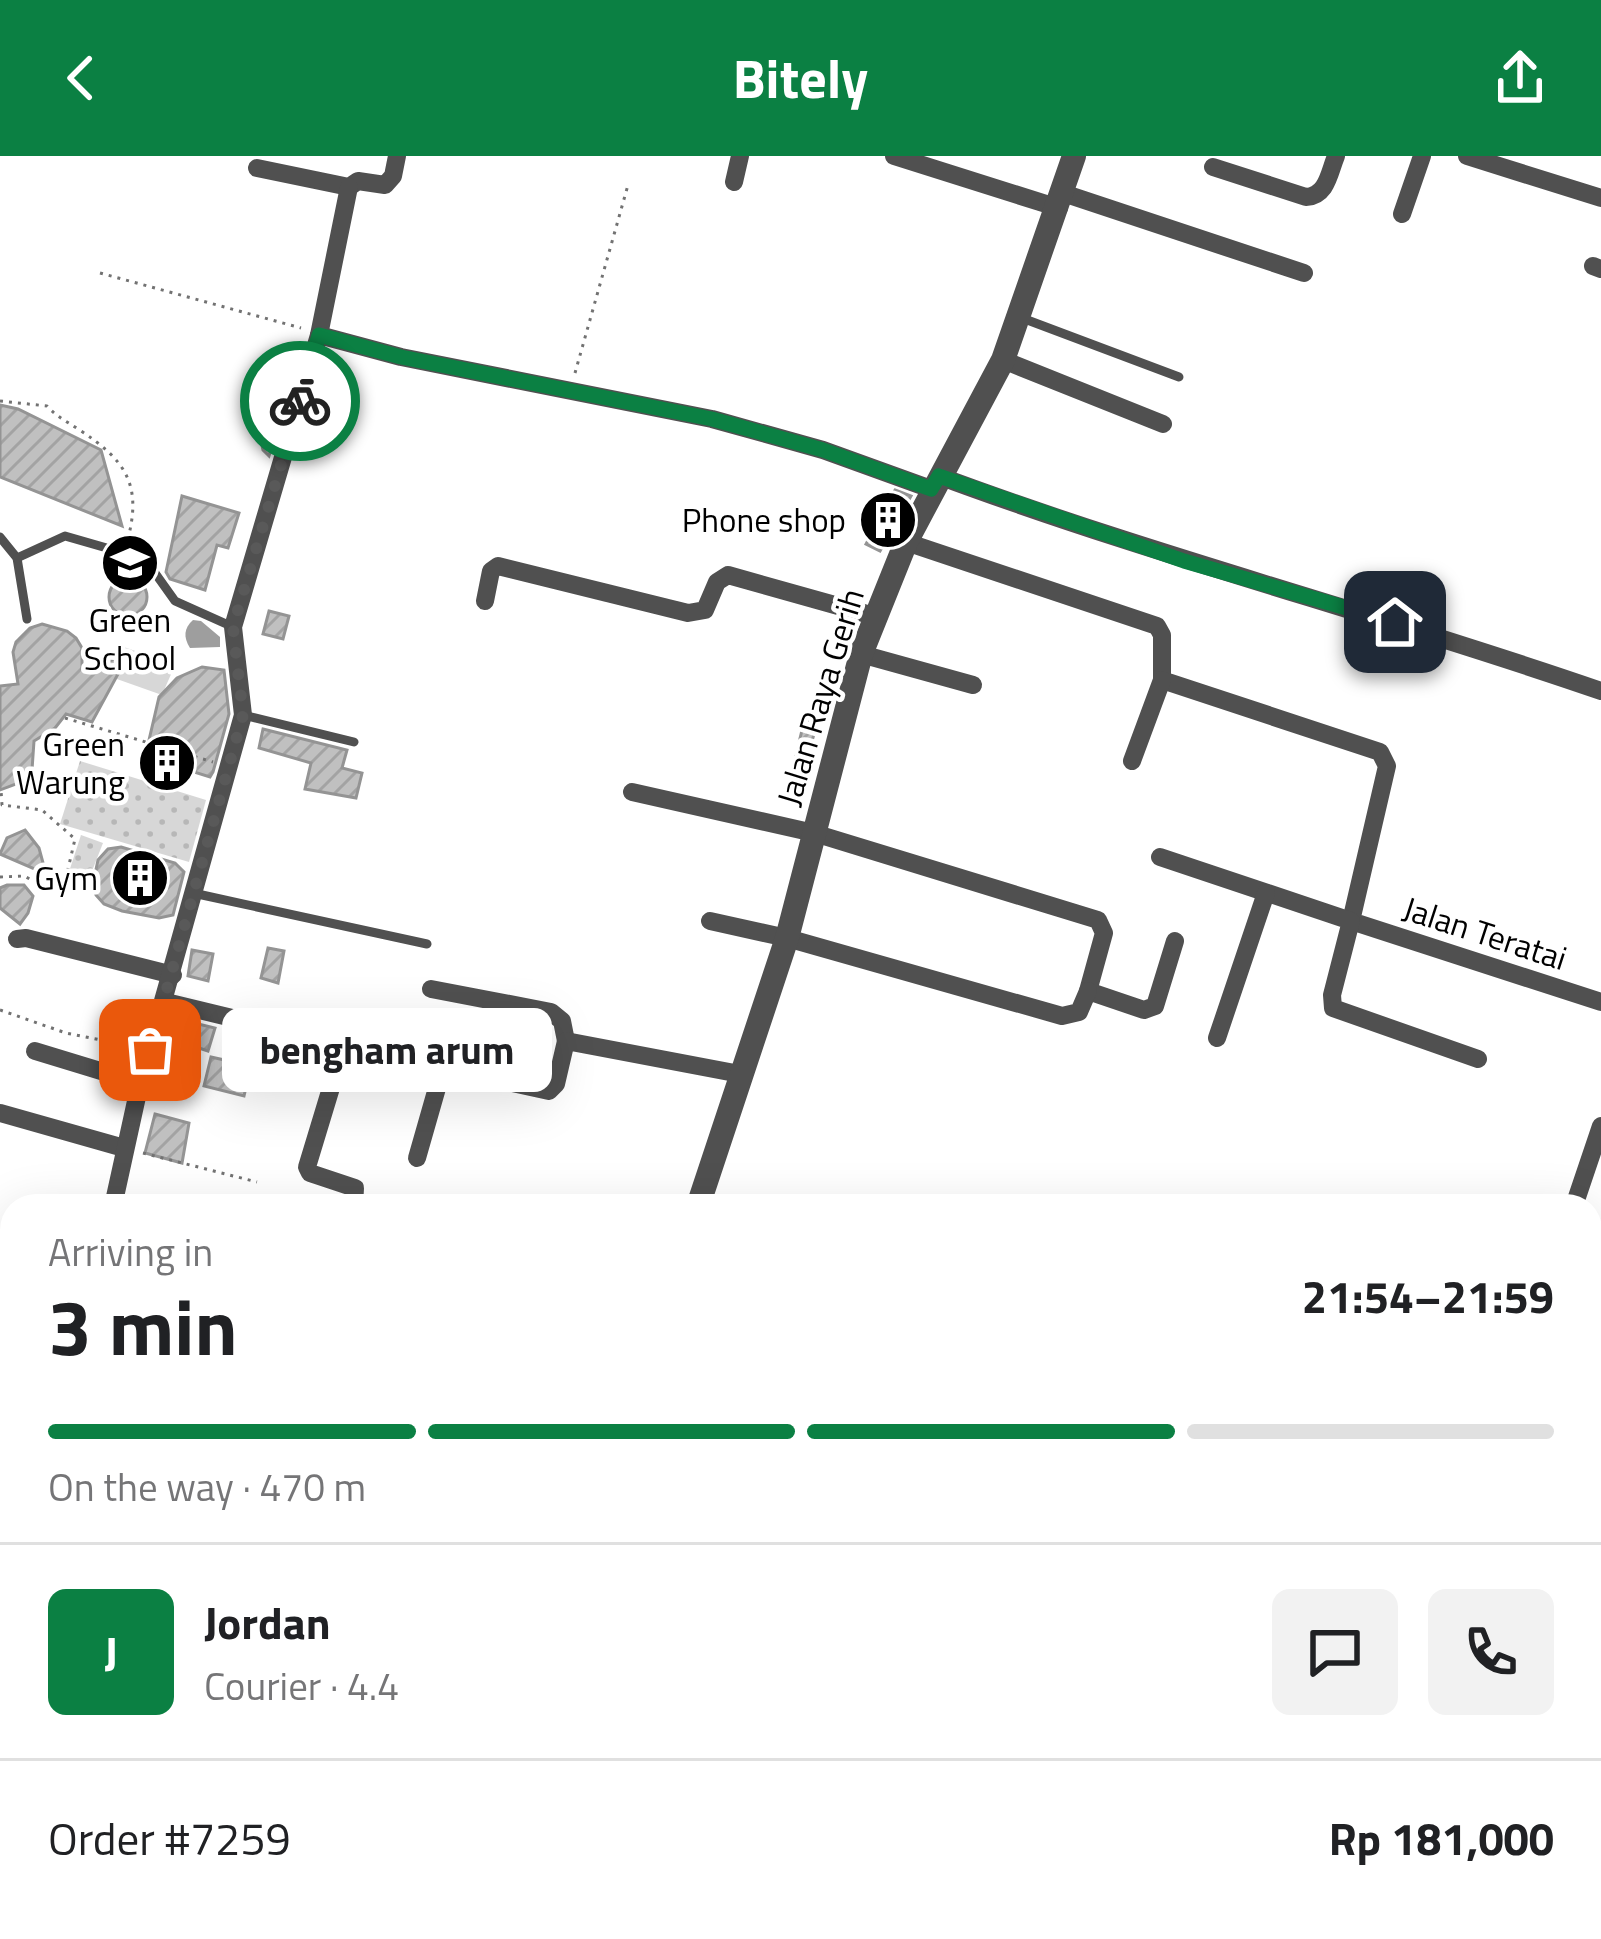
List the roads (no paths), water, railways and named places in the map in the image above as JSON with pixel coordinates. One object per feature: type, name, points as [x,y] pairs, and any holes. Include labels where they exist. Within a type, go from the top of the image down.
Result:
[{"type":"street","points":[[115,1194],[140,1083],[243,715],[233,627],[319,335],[350,188],[358,181],[390,182],[397,156]]},
{"type":"street","points":[[734,182],[740,156]]},
{"type":"street","points":[[894,156],[1304,273]]},
{"type":"street","name":"Jalan Raya Gerih","points":[[702,1194],[787,938],[874,616],[935,482],[1003,360],[1074,156]]},
{"type":"street","points":[[1213,167],[1306,197],[1322,191],[1336,156]]},
{"type":"street","points":[[1402,214],[1422,156]]},
{"type":"street","points":[[1467,156],[1601,198]]},
{"type":"street","points":[[257,168],[350,188]]},
{"type":"street","points":[[319,335],[712,419],[1437,634],[1601,691]]},
{"type":"street","points":[[1003,360],[1163,424]]},
{"type":"street","points":[[905,542],[1156,626],[1162,635],[1162,680],[1132,761]]},
{"type":"street","points":[[485,601],[491,572],[498,566],[692,614],[705,610],[721,578],[733,576],[874,616]]},
{"type":"street","points":[[861,654],[973,686]]},
{"type":"street","points":[[1162,680],[1380,752],[1386,758],[1388,766],[1332,995],[1333,1008],[1478,1059]]},
{"type":"street","points":[[632,792],[814,832],[1098,920],[1104,933],[1076,1016],[1062,1016],[787,938],[710,921]]},
{"type":"street","name":"Jalan Teratai","points":[[1160,857],[1601,1002]]},
{"type":"street","points":[[1217,1038],[1266,893]]},
{"type":"street","points":[[17,939],[173,975]]},
{"type":"street","points":[[1088,991],[1150,1009],[1156,1006],[1174,941]]},
{"type":"street","points":[[166,1002],[552,1090],[566,1041],[562,1021],[551,1012],[431,989]]},
{"type":"street","points":[[566,1041],[740,1074]]},
{"type":"street","points":[[344,1045],[307,1167],[310,1173],[355,1188],[355,1194]]},
{"type":"street","points":[[35,1051],[140,1083]]},
{"type":"street","points":[[417,1158],[443,1067]]},
{"type":"street","points":[[0,1113],[124,1148]]},
{"type":"street","points":[[1578,1194],[1601,1126]]},
{"type":"lane","points":[[1019,317],[1179,377]]},
{"type":"lane","points":[[17,557],[65,536],[124,553],[152,563],[176,601],[233,627]]},
{"type":"lane","points":[[0,537],[17,557],[27,619]]},
{"type":"lane","points":[[243,715],[354,742]]},
{"type":"lane","points":[[193,893],[427,944]]},
{"type":"place","name":"Phone shop","points":[[888,520]]},
{"type":"place","name":"Green School","points":[[130,563]]},
{"type":"place","name":"Green Warung","points":[[167,763]]},
{"type":"place","name":"Gym","points":[[140,878]]},
{"type":"place","name":"bengham arum","points":[[150,1050]]}]
